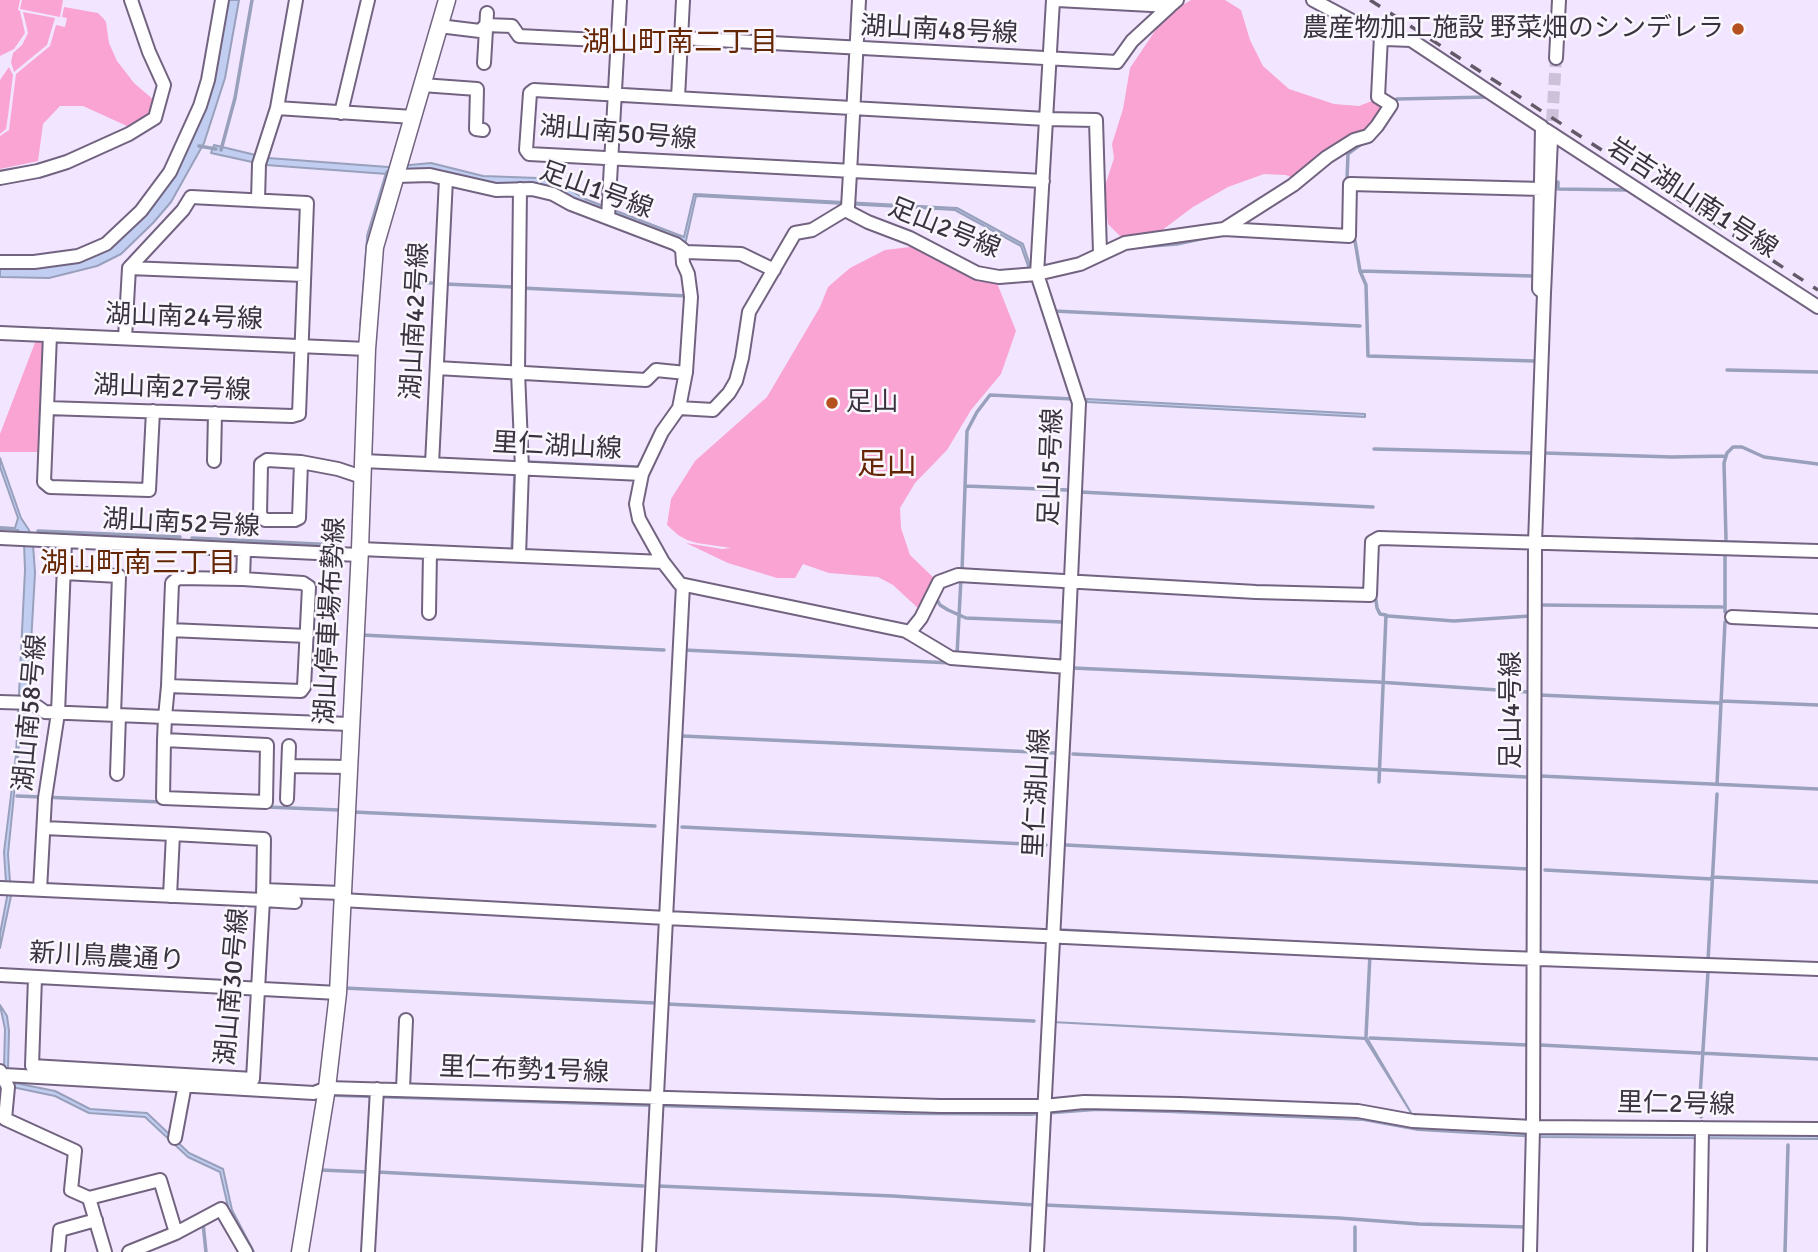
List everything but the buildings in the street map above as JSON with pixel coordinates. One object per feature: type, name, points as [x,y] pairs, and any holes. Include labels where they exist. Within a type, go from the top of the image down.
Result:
[{"type":"main road","name":"湖山停車場布勢線","points":[[300,1252],[327,1088],[338,993],[367,349],[375,247],[447,0]]},
{"type":"street","points":[[0,178],[60,164],[129,134],[155,118],[164,85],[131,0]]},
{"type":"street","points":[[0,262],[34,262],[78,256],[106,244],[141,211],[170,172],[200,106],[208,80],[222,0]]},
{"type":"street","points":[[258,200],[260,160],[277,108],[296,0]]},
{"type":"street","points":[[341,113],[368,0]]},
{"type":"street","points":[[608,214],[620,0]]},
{"type":"street","points":[[678,98],[684,0]]},
{"type":"street","points":[[679,408],[713,410],[729,393],[736,381],[742,358],[749,312],[795,233],[812,230],[848,207],[859,0]]},
{"type":"street","points":[[1037,274],[1055,0],[1174,3]]},
{"type":"street","name":"岩吉湖山南1号線","points":[[1313,0],[1386,39],[1411,40],[1818,307]]},
{"type":"street","points":[[1556,58],[1559,0]]},
{"type":"street","name":"湖山南48号線","points":[[681,38],[1117,62],[1132,41],[1174,3]]},
{"type":"street","points":[[439,26],[480,31],[486,19]]},
{"type":"street","points":[[486,19],[512,26],[519,36],[618,41]]},
{"type":"street","points":[[484,63],[486,19]]},
{"type":"street","name":"足山2号線","points":[[845,210],[867,222],[910,238],[977,273],[999,278],[1037,274],[1080,264],[1125,243],[1224,229],[1293,185],[1327,157],[1368,136],[1377,126],[1391,105],[1378,96],[1381,36]]},
{"type":"street","points":[[422,85],[477,89],[475,129],[483,130]]},
{"type":"street","name":"湖山南50号線","points":[[1043,181],[850,173],[528,154],[526,150],[530,93],[534,90],[1096,120],[1100,253]]},
{"type":"street","points":[[277,108],[413,117]]},
{"type":"street","points":[[1542,127],[1539,289],[1544,293]]},
{"type":"street","points":[[1544,293],[1551,139]]},
{"type":"street","name":"足山1号線","points":[[396,176],[430,175],[496,190],[531,188],[608,214],[682,249],[704,254],[741,254],[774,270]]},
{"type":"street","name":"湖山南42号線","points":[[432,464],[446,179]]},
{"type":"street","points":[[1224,229],[1349,236],[1350,184],[1542,189]]},
{"type":"street","points":[[519,556],[522,469],[518,371],[520,188]]},
{"type":"street","points":[[125,338],[129,268],[183,210],[191,197],[258,200],[307,203],[302,346]]},
{"type":"street","points":[[642,474],[662,432],[679,408],[686,373],[691,297],[682,249]]},
{"type":"street","points":[[129,268],[304,275]]},
{"type":"street","name":"足山5号線","points":[[1037,274],[1079,403],[1067,667]]},
{"type":"street","name":"足山4号線","points":[[1533,1127],[1535,543],[1544,293]]},
{"type":"street","name":"湖山南24号線","points":[[0,333],[367,349]]},
{"type":"street","points":[[50,335],[44,482],[50,487],[149,491],[153,411]]},
{"type":"street","name":"湖山南27号線","points":[[47,408],[292,416],[299,414],[302,346]]},
{"type":"street","points":[[437,368],[646,380],[656,370],[686,373]]},
{"type":"street","points":[[214,461],[215,413]]},
{"type":"street","points":[[302,462],[299,518],[265,520],[260,515],[261,464],[267,460],[302,462],[362,477]]},
{"type":"street","name":"里仁湖山線","points":[[363,461],[642,474],[637,510],[663,562],[676,581],[683,585]]},
{"type":"street","name":"湖山南52号線","points":[[0,538],[244,550],[430,552],[663,562]]},
{"type":"street","points":[[909,632],[921,618],[939,582],[958,575],[1256,592],[1370,595],[1372,542],[1379,538],[1818,551]]},
{"type":"street","name":"湖山南58号線","points":[[40,890],[45,798],[58,713],[65,541]]},
{"type":"street","points":[[243,579],[244,550]]},
{"type":"street","points":[[429,613],[430,552]]},
{"type":"street","points":[[64,573],[119,576],[117,774]]},
{"type":"street","points":[[164,740],[267,745],[266,802],[163,799],[164,740],[172,583],[178,578],[243,579],[303,583],[309,587],[304,687],[301,691],[167,686]]},
{"type":"street","points":[[649,1252],[683,585],[909,632],[951,658],[1067,667]]},
{"type":"street","points":[[1732,617],[1818,621]]},
{"type":"street","points":[[170,630],[307,636]]},
{"type":"street","name":"里仁湖山線","points":[[1037,1252],[1067,667]]},
{"type":"street","points":[[0,702],[32,704],[45,712],[58,713],[350,724]]},
{"type":"street","points":[[288,799],[289,746]]},
{"type":"street","points":[[289,766],[348,768]]},
{"type":"street","points":[[44,828],[264,839],[263,895]]},
{"type":"street","points":[[170,896],[173,834]]},
{"type":"street","name":"湖山南30号線","points":[[0,888],[170,896],[263,895],[253,1079],[186,1081],[32,1066],[35,976]]},
{"type":"street","points":[[263,895],[341,897],[666,918],[1818,969]]},
{"type":"street","points":[[263,895],[295,902]]},
{"type":"street","name":"新川鳥農通り","points":[[0,975],[338,993]]},
{"type":"street","points":[[402,1090],[406,1020]]},
{"type":"street","points":[[2,1073],[8,1087],[5,1119],[75,1151],[71,1190],[89,1198],[160,1180],[176,1233]]},
{"type":"street","name":"里仁布勢1号線","points":[[2,1073],[186,1081],[234,1088],[314,1093],[327,1088],[940,1107],[1044,1107]]},
{"type":"street","points":[[175,1138],[186,1081]]},
{"type":"street","points":[[368,1252],[377,1089]]},
{"type":"street","points":[[1044,1107],[1084,1102],[1359,1111],[1413,1121],[1533,1127],[1530,1252]]},
{"type":"street","name":"里仁2号線","points":[[1533,1127],[1818,1129]]},
{"type":"street","points":[[1700,1252],[1702,1128]]},
{"type":"street","points":[[89,1198],[106,1252]]},
{"type":"street","points":[[130,1252],[176,1233],[221,1209],[246,1252]]},
{"type":"street","points":[[58,1252],[60,1230],[96,1220]]},
{"type":"shaded area","points":[[0,0],[20,0],[18,10],[25,33],[14,49],[0,56]]},
{"type":"shaded area","points":[[22,0],[63,0],[60,17],[20,9]]},
{"type":"shaded area","points":[[1191,0],[1225,0],[1241,10],[1250,40],[1263,66],[1289,89],[1334,104],[1359,106],[1377,99],[1388,103],[1376,126],[1298,180],[1286,175],[1264,174],[1228,187],[1193,207],[1153,237],[1123,239],[1108,224],[1104,189],[1114,158],[1112,144],[1123,109],[1130,68],[1157,28]]},
{"type":"shaded area","points":[[64,7],[98,13],[103,18],[117,61],[134,83],[155,101],[147,116],[127,126],[83,106],[60,106],[43,124],[38,161],[0,169],[0,136],[9,130],[16,74],[50,46],[56,25],[65,27],[67,18],[62,17]]},
{"type":"shaded area","points":[[23,12],[55,18],[47,45],[14,72],[11,62],[13,53],[22,45],[28,33]]},
{"type":"shaded area","points":[[9,67],[13,75],[8,116],[6,129],[0,134],[0,80]]},
{"type":"shaded area","points":[[918,246],[997,283],[1016,331],[1001,374],[971,410],[947,450],[915,483],[900,508],[901,528],[910,555],[936,580],[921,611],[893,585],[878,577],[829,573],[803,564],[795,578],[777,578],[728,563],[686,543],[731,548],[697,543],[678,535],[667,525],[671,499],[695,461],[767,397],[820,307],[828,287],[850,268],[885,250]]},
{"type":"shaded area","points":[[40,339],[44,343],[39,452],[0,452],[0,434],[36,340]]},
{"type":"water","points":[[225,0],[239,0],[225,78],[204,143],[171,202],[121,254],[97,266],[49,278],[0,277],[0,264],[107,247],[180,159]]},
{"type":"water","points":[[214,145],[268,158],[388,167],[431,163],[483,176],[538,178],[564,186],[585,199],[684,237],[694,194],[957,208],[1023,244],[1074,399],[1021,246],[955,210],[696,196],[685,245],[581,204],[501,185],[417,171],[387,174],[266,165],[211,153]]},
{"type":"water","points":[[1087,399],[1365,414],[1365,417],[1087,402]]},
{"type":"water","points":[[0,458],[21,518],[29,530],[35,573],[27,713],[22,715],[8,854],[11,896],[0,948],[7,897],[4,852],[16,755],[25,570],[24,543],[18,530],[0,529],[15,528],[18,518],[0,467]]},
{"type":"water","points":[[0,1005],[7,1016],[9,1031],[8,1069],[99,1077],[318,1088],[1100,1107],[1364,1117],[1418,1126],[1526,1134],[1818,1135],[1818,1139],[1539,1137],[1418,1130],[1363,1120],[1167,1112],[1097,1110],[1030,1115],[906,1114],[334,1096],[12,1076],[15,1083],[55,1091],[90,1109],[147,1113],[189,1153],[223,1169],[232,1210],[254,1252],[249,1252],[229,1211],[220,1172],[188,1157],[145,1117],[89,1113],[55,1096],[12,1087],[4,1066],[5,1029]]},
{"type":"water","points":[[1052,1022],[1367,1038],[1413,1116],[1365,1039]]},
{"type":"waterway","points":[[221,150],[235,98],[252,0]]},
{"type":"waterway","points":[[1395,104],[1397,99],[1489,97]]},
{"type":"waterway","points":[[1349,153],[1364,142]]},
{"type":"waterway","points":[[199,146],[216,149]]},
{"type":"waterway","points":[[1348,154],[1347,179],[1352,179]]},
{"type":"waterway","points":[[361,325],[368,235],[387,172]]},
{"type":"waterway","points":[[1558,182],[1558,189],[1629,190]]},
{"type":"waterway","points":[[1139,247],[1177,244],[1214,236]]},
{"type":"waterway","points":[[1348,241],[1355,241],[1360,271],[1366,285],[1368,356]]},
{"type":"waterway","points":[[513,269],[513,296]]},
{"type":"waterway","points":[[1361,271],[1533,276]]},
{"type":"waterway","points":[[413,282],[432,283]]},
{"type":"waterway","points":[[445,284],[513,287]]},
{"type":"waterway","points":[[521,288],[688,296]]},
{"type":"waterway","points":[[1054,311],[1360,326]]},
{"type":"waterway","points":[[1368,356],[1534,361]]},
{"type":"waterway","points":[[1727,370],[1818,372]]},
{"type":"waterway","points":[[965,571],[962,571],[967,431],[977,412],[990,395],[1073,399]]},
{"type":"waterway","points":[[1726,539],[1724,463],[1727,453],[1733,447],[1742,447],[1764,457],[1818,464]]},
{"type":"waterway","points":[[1374,449],[1533,453]]},
{"type":"waterway","points":[[1544,453],[1726,456]]},
{"type":"waterway","points":[[527,462],[637,467]]},
{"type":"waterway","points":[[512,552],[515,471]]},
{"type":"waterway","points":[[965,486],[1067,490]]},
{"type":"waterway","points":[[1080,492],[1373,507]]},
{"type":"waterway","points":[[38,531],[180,537]]},
{"type":"waterway","points":[[192,538],[338,545]]},
{"type":"waterway","points":[[1635,539],[1788,544]]},
{"type":"waterway","points":[[1725,552],[1725,612]]},
{"type":"waterway","points":[[957,655],[961,578]]},
{"type":"waterway","points":[[1375,593],[1377,608],[1380,614],[1386,615],[1379,782]]},
{"type":"waterway","points":[[936,598],[940,605],[966,618],[1062,622]]},
{"type":"waterway","points":[[1540,605],[1722,607]]},
{"type":"waterway","points":[[1388,616],[1454,621],[1530,616]]},
{"type":"waterway","points":[[1717,784],[1725,622]]},
{"type":"waterway","points":[[362,635],[664,650]]},
{"type":"waterway","points":[[684,650],[951,663]]},
{"type":"waterway","points":[[1073,668],[1528,692]]},
{"type":"waterway","points":[[1539,695],[1721,703]]},
{"type":"waterway","points":[[1722,701],[1818,705]]},
{"type":"waterway","points":[[682,736],[1055,753]]},
{"type":"waterway","points":[[1073,754],[1526,777]]},
{"type":"waterway","points":[[1540,776],[1818,789]]},
{"type":"waterway","points":[[1708,961],[1717,794]]},
{"type":"waterway","points":[[17,796],[162,802]]},
{"type":"waterway","points":[[267,807],[339,810]]},
{"type":"waterway","points":[[353,812],[655,826]]},
{"type":"waterway","points":[[682,827],[1046,845]]},
{"type":"waterway","points":[[1066,845],[1528,869]]},
{"type":"waterway","points":[[1545,870],[1712,879]]},
{"type":"waterway","points":[[1712,877],[1818,882]]},
{"type":"waterway","points":[[1061,930],[1118,933]]},
{"type":"waterway","points":[[1540,952],[1578,954]]},
{"type":"waterway","points":[[1366,1036],[1370,954]]},
{"type":"waterway","points":[[1701,1117],[1708,972]]},
{"type":"waterway","points":[[344,988],[655,1003]]},
{"type":"waterway","points":[[666,1004],[1034,1021]]},
{"type":"waterway","points":[[1370,1038],[1527,1045]]},
{"type":"waterway","points":[[1540,1045],[1818,1059]]},
{"type":"waterway","points":[[1785,1252],[1788,1145]]},
{"type":"waterway","points":[[320,1170],[367,1172]]},
{"type":"waterway","points":[[377,1172],[643,1186]]},
{"type":"waterway","points":[[658,1186],[1035,1205]]},
{"type":"waterway","points":[[1044,1205],[1526,1227]]},
{"type":"waterway","points":[[203,1223],[206,1252]]},
{"type":"waterway","points":[[1355,1227],[1355,1252]]},
{"type":"tunnel","points":[[1551,139],[1556,58]]},
{"type":"railway","points":[[1370,0],[1818,290]]},
{"type":"place","name":"農産物加工施設 野菜畑のシンデレラ","points":[[1738,29]]},
{"type":"place","name":"足山","points":[[832,403]]},
{"type":"district","name":"湖山町南二丁目","points":[[680,44]]},
{"type":"district","name":"足山","points":[[887,466]]},
{"type":"district","name":"湖山町南三丁目","points":[[138,565]]}]
